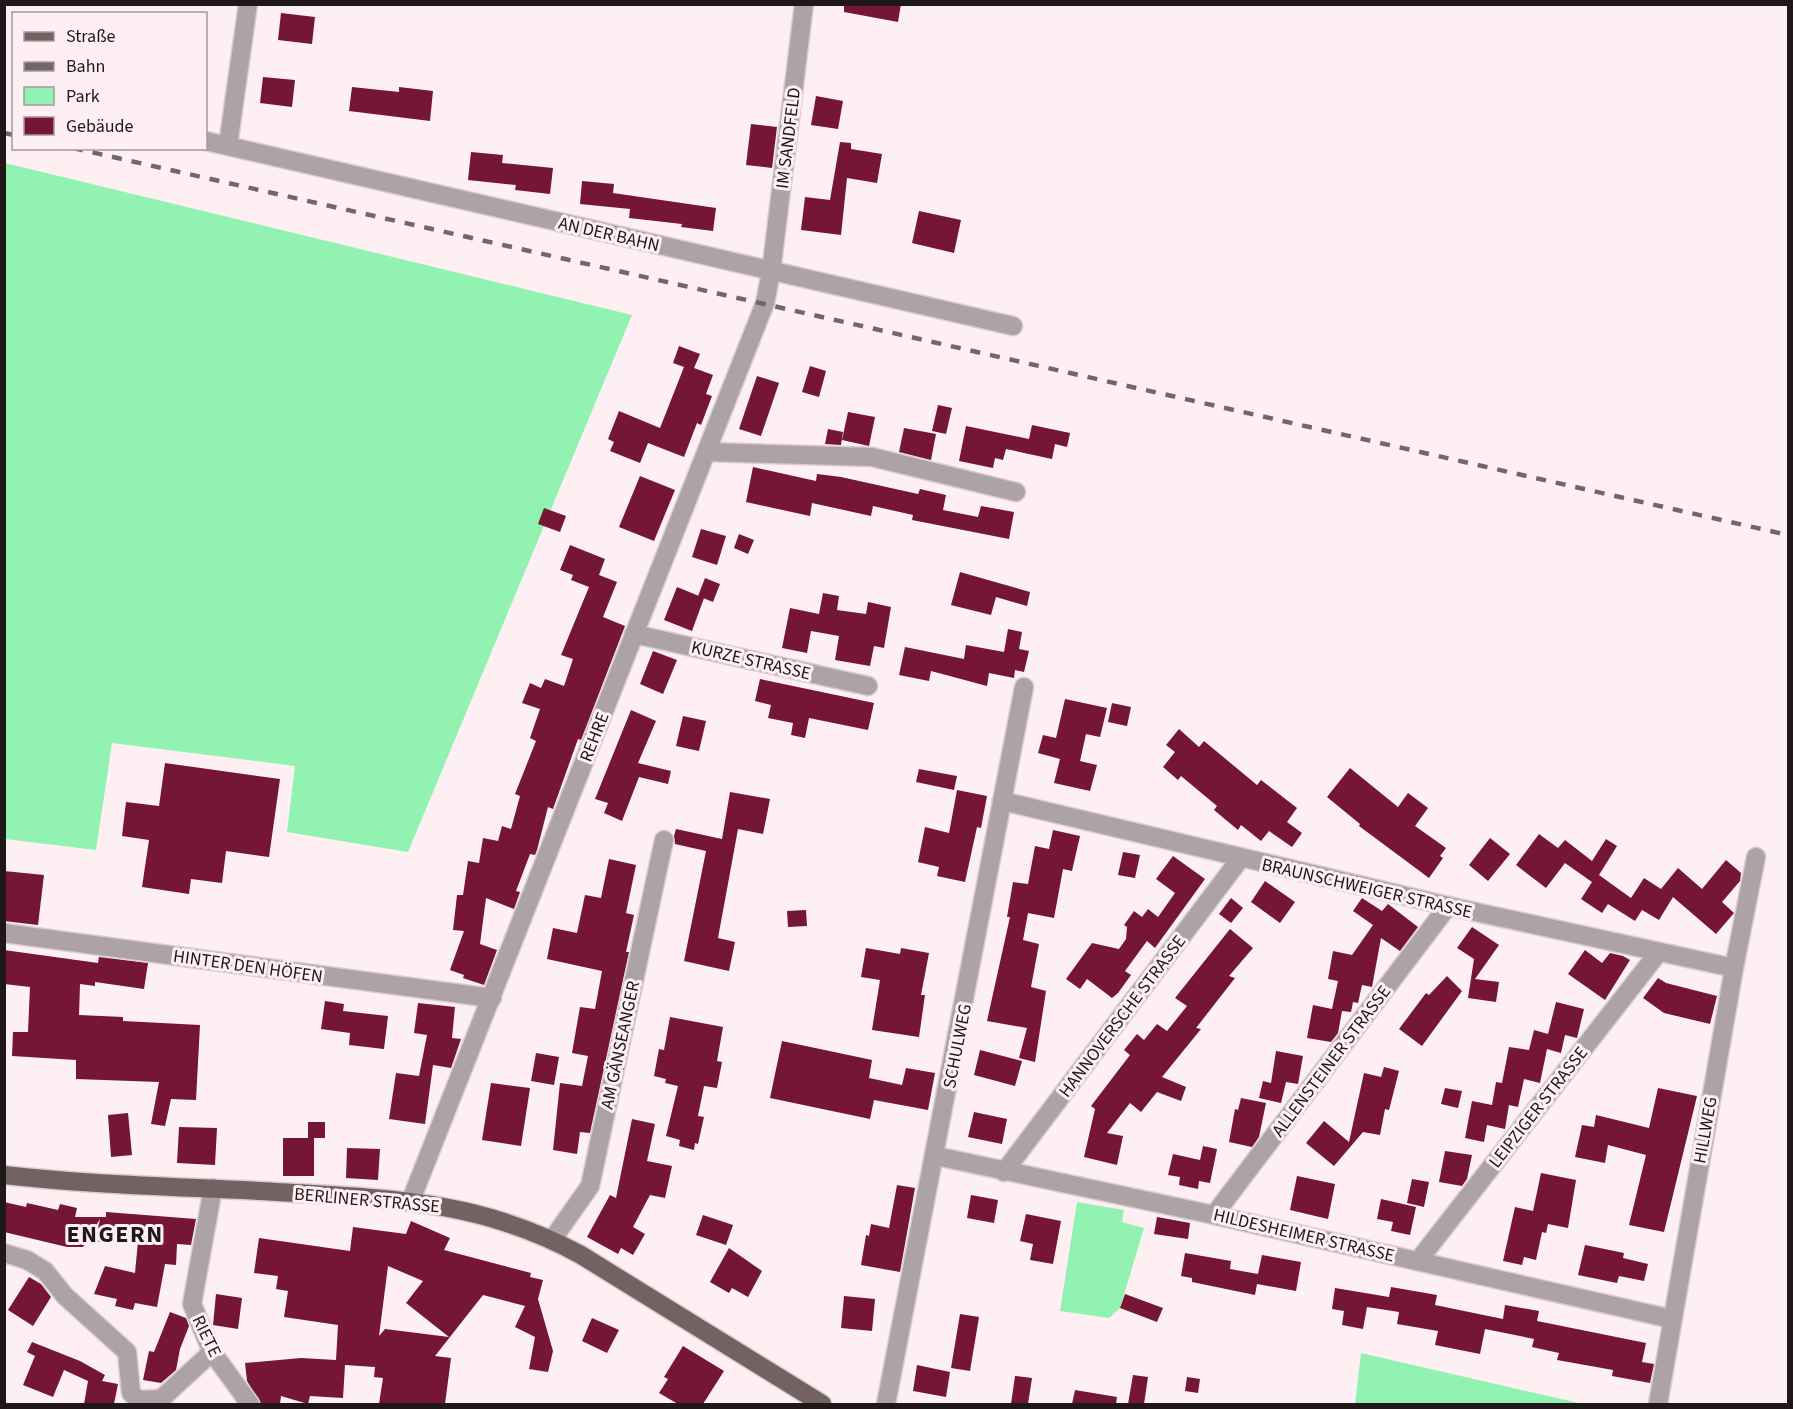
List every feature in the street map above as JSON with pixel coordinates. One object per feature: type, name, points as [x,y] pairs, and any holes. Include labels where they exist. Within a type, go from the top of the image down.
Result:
[{"type":"main road","name":"BERLINER STRASSE","points":[[4,1175],[411,1200],[492,1217],[552,1240],[822,1404]]},
{"type":"street","points":[[228,146],[248,4]]},
{"type":"street","name":"IM SANDFELD","points":[[771,272],[804,4]]},
{"type":"street","name":"AN DER BAHN","points":[[207,141],[1013,326]]},
{"type":"street","name":"REHRE","points":[[411,1200],[708,452],[761,313],[771,272]]},
{"type":"street","points":[[708,452],[872,457],[1016,492]]},
{"type":"street","name":"KURZE STRASSE","points":[[634,634],[868,686]]},
{"type":"street","name":"SCHULWEG","points":[[886,1404],[936,1156],[1024,687]]},
{"type":"street","name":"BRAUNSCHWEIGER STRASSE","points":[[1002,801],[1240,859],[1734,968]]},
{"type":"street","name":"AM GÄNSEANGER","points":[[552,1240],[590,1186],[664,840]]},
{"type":"street","name":"HILLWEG","points":[[1658,1404],[1734,968],[1756,857]]},
{"type":"street","name":"HANNOVERSCHE STRASSE","points":[[1004,1173],[1240,859]]},
{"type":"street","name":"ALLENSTEINER STRASSE","points":[[1214,1215],[1448,906]]},
{"type":"street","name":"HINTER DEN HÖFEN","points":[[4,933],[492,998]]},
{"type":"street","name":"LEIPZIGER STRASSE","points":[[1418,1261],[1658,953]]},
{"type":"street","name":"HILDESHEIMER STRASSE","points":[[936,1156],[1004,1173],[1214,1215],[1672,1319]]},
{"type":"street","name":"RIETE","points":[[213,1188],[192,1304],[212,1352],[250,1404]]},
{"type":"street","points":[[4,1253],[27,1260],[45,1271],[65,1296],[128,1352],[131,1393],[138,1400],[161,1400],[212,1352]]},
{"type":"green space","points":[[5,163],[632,315],[408,852],[287,832],[295,766],[112,743],[96,850],[5,839]]},
{"type":"green space","points":[[1077,1202],[1124,1210],[1122,1222],[1144,1228],[1120,1308],[1109,1318],[1060,1311]]},
{"type":"green space","points":[[1361,1353],[1583,1404],[1355,1404]]},
{"type":"building","points":[[844,4],[901,4],[898,22],[844,12]]},
{"type":"building","points":[[281,13],[315,17],[312,44],[278,40]]},
{"type":"building","points":[[263,77],[295,80],[292,107],[260,103]]},
{"type":"building","points":[[352,87],[399,92],[399,87],[433,91],[430,121],[349,111]]},
{"type":"building","points":[[816,96],[843,101],[838,129],[811,125]]},
{"type":"building","points":[[751,124],[777,127],[772,168],[746,165]]},
{"type":"building","points":[[840,142],[851,143],[851,149],[882,154],[877,183],[847,178],[841,235],[801,230],[805,197],[830,200]]},
{"type":"building","points":[[471,152],[503,155],[502,163],[553,168],[550,194],[515,190],[516,185],[468,180]]},
{"type":"building","points":[[582,181],[614,184],[613,193],[716,208],[713,231],[681,227],[682,224],[629,218],[630,209],[580,204]]},
{"type":"building","points":[[919,211],[961,220],[954,253],[912,243]]},
{"type":"building","points":[[679,346],[700,354],[694,368],[713,375],[706,394],[712,396],[701,425],[697,423],[684,457],[648,443],[640,463],[610,451],[614,442],[608,439],[619,411],[660,428],[684,367],[673,363]]},
{"type":"building","points":[[810,366],[826,371],[819,397],[802,392]]},
{"type":"building","points":[[757,376],[779,383],[761,436],[739,429]]},
{"type":"building","points":[[938,405],[952,408],[946,434],[932,431]]},
{"type":"building","points":[[848,412],[875,417],[869,446],[842,440]]},
{"type":"building","points":[[1032,425],[1070,433],[1067,447],[1055,444],[1052,459],[1006,449],[1003,460],[995,458],[993,468],[959,461],[966,426],[1029,439]]},
{"type":"building","points":[[904,428],[936,434],[931,460],[899,452]]},
{"type":"building","points":[[828,429],[843,432],[841,445],[825,444]]},
{"type":"building","points":[[753,467],[816,481],[817,474],[918,494],[920,489],[946,495],[943,510],[978,517],[981,506],[1014,512],[1009,539],[912,520],[913,515],[873,506],[871,516],[812,503],[810,516],[746,502]]},
{"type":"building","points":[[640,476],[675,490],[654,541],[619,527]]},
{"type":"building","points":[[544,508],[566,516],[560,532],[538,524]]},
{"type":"building","points":[[701,529],[726,536],[717,565],[692,557]]},
{"type":"building","points":[[739,534],[754,540],[748,554],[734,548]]},
{"type":"building","points":[[570,545],[605,559],[599,575],[617,582],[603,617],[625,626],[581,740],[578,739],[553,809],[548,807],[537,850],[535,855],[530,854],[516,891],[520,892],[514,909],[486,898],[480,944],[497,950],[484,985],[463,978],[464,975],[450,970],[464,931],[453,930],[457,895],[463,895],[468,861],[479,863],[483,838],[498,841],[502,826],[511,829],[520,796],[515,794],[536,741],[530,738],[540,709],[522,703],[530,683],[541,688],[545,679],[564,686],[573,659],[561,655],[589,587],[571,580],[573,575],[560,570]]},
{"type":"building","points":[[960,572],[1030,592],[1027,606],[996,597],[991,615],[951,605]]},
{"type":"building","points":[[705,578],[720,584],[713,602],[698,596]]},
{"type":"building","points":[[677,587],[704,598],[692,631],[664,620]]},
{"type":"building","points":[[823,593],[839,596],[837,610],[866,614],[868,602],[891,607],[884,648],[874,646],[870,666],[835,660],[839,636],[811,631],[807,653],[782,648],[790,608],[819,614]]},
{"type":"building","points":[[1008,629],[1022,632],[1019,649],[1029,651],[1024,672],[1015,670],[1014,678],[989,673],[987,686],[931,671],[929,681],[899,675],[905,647],[964,659],[966,645],[1004,652]]},
{"type":"building","points":[[653,651],[677,660],[663,694],[640,684]]},
{"type":"building","points":[[760,679],[874,703],[868,730],[809,718],[805,738],[791,735],[793,723],[768,718],[771,705],[755,701]]},
{"type":"building","points":[[1065,699],[1107,708],[1100,737],[1086,734],[1080,761],[1097,765],[1090,791],[1054,783],[1060,759],[1038,753],[1043,735],[1056,738]]},
{"type":"building","points":[[1112,703],[1131,707],[1127,726],[1108,722]]},
{"type":"building","points":[[631,710],[656,721],[638,763],[671,771],[668,784],[639,777],[622,821],[604,813],[608,803],[595,799]]},
{"type":"building","points":[[683,716],[706,721],[699,751],[676,746]]},
{"type":"building","points":[[1179,729],[1199,747],[1204,741],[1257,785],[1261,780],[1297,808],[1287,822],[1302,833],[1292,847],[1269,831],[1261,841],[1241,825],[1238,830],[1214,810],[1217,806],[1181,776],[1178,780],[1163,767],[1175,752],[1166,745]]},
{"type":"building","points":[[165,763],[280,779],[269,857],[226,851],[222,883],[191,879],[189,894],[142,887],[149,840],[122,836],[126,802],[159,806]]},
{"type":"building","points":[[1350,768],[1398,807],[1408,793],[1428,808],[1415,826],[1446,848],[1440,856],[1443,858],[1429,878],[1359,826],[1360,824],[1327,797]]},
{"type":"building","points":[[919,769],[957,776],[954,790],[916,782]]},
{"type":"building","points":[[957,790],[987,796],[981,828],[977,827],[965,882],[937,876],[939,867],[918,862],[925,827],[949,833]]},
{"type":"building","points":[[730,792],[770,799],[763,834],[738,829],[718,938],[735,942],[729,971],[684,961],[706,851],[675,844],[674,836],[676,829],[722,839]]},
{"type":"building","points":[[1053,830],[1080,836],[1072,871],[1063,869],[1054,918],[1028,913],[1023,940],[1039,944],[1031,987],[1046,991],[1035,1062],[1019,1058],[1027,1028],[987,1021],[1010,917],[1007,917],[1013,882],[1028,884],[1035,846],[1049,849]]},
{"type":"building","points":[[1539,834],[1558,848],[1565,840],[1592,861],[1606,839],[1617,846],[1599,875],[1631,898],[1644,878],[1661,889],[1678,868],[1702,889],[1726,860],[1741,873],[1740,881],[1722,902],[1734,913],[1716,934],[1673,897],[1659,920],[1642,910],[1635,921],[1608,904],[1602,913],[1581,899],[1592,882],[1565,863],[1546,888],[1516,865]]},
{"type":"building","points":[[1490,838],[1510,854],[1488,881],[1469,865]]},
{"type":"building","points":[[1123,852],[1140,855],[1135,878],[1118,875]]},
{"type":"building","points":[[1173,856],[1205,879],[1155,948],[1147,941],[1125,971],[1131,975],[1118,993],[1112,998],[1087,979],[1080,989],[1066,979],[1092,943],[1119,949],[1126,939],[1127,927],[1124,925],[1134,911],[1142,917],[1148,909],[1158,917],[1175,893],[1156,879]]},
{"type":"building","points":[[609,859],[636,865],[626,913],[634,915],[626,952],[629,952],[590,1133],[580,1132],[577,1154],[553,1150],[560,1083],[582,1086],[588,1056],[572,1053],[580,1007],[595,1009],[602,971],[547,959],[553,928],[577,933],[585,895],[601,898]]},
{"type":"building","points":[[4,871],[44,875],[38,925],[4,921]]},
{"type":"building","points":[[1265,881],[1295,902],[1280,923],[1251,902]]},
{"type":"building","points":[[1231,898],[1243,908],[1231,923],[1219,914]]},
{"type":"building","points":[[1362,898],[1382,911],[1388,904],[1418,927],[1400,951],[1381,938],[1372,987],[1362,985],[1358,1003],[1353,1002],[1351,1012],[1342,1011],[1338,1033],[1331,1042],[1307,1038],[1313,1005],[1332,1009],[1338,981],[1328,979],[1333,951],[1352,955],[1373,925],[1353,911]]},
{"type":"building","points":[[806,910],[807,926],[788,927],[787,911]]},
{"type":"building","points":[[1472,927],[1499,945],[1475,979],[1499,982],[1496,1002],[1468,998],[1474,959],[1457,948]]},
{"type":"building","points":[[1230,929],[1253,948],[1229,976],[1235,978],[1196,1028],[1201,1029],[1162,1077],[1186,1087],[1181,1101],[1157,1092],[1141,1112],[1130,1103],[1107,1133],[1123,1136],[1117,1165],[1084,1157],[1095,1109],[1091,1106],[1130,1055],[1124,1050],[1137,1034],[1144,1040],[1157,1024],[1167,1031],[1187,1006],[1175,998]]},
{"type":"building","points":[[866,948],[900,954],[901,948],[929,953],[921,995],[925,995],[919,1037],[872,1030],[880,980],[861,977]]},
{"type":"building","points":[[4,950],[98,963],[99,957],[148,963],[144,989],[95,982],[95,986],[80,984],[79,1015],[123,1017],[123,1021],[200,1025],[196,1100],[171,1099],[165,1126],[151,1124],[159,1082],[76,1079],[76,1060],[12,1056],[13,1032],[28,1032],[30,987],[4,984]]},
{"type":"building","points":[[1585,950],[1602,963],[1610,953],[1630,960],[1605,1000],[1568,974]]},
{"type":"building","points":[[1447,976],[1462,991],[1422,1046],[1399,1029],[1426,993],[1429,995]]},
{"type":"building","points":[[1658,978],[1666,983],[1717,996],[1710,1024],[1664,1013],[1643,998]]},
{"type":"building","points":[[325,1001],[344,1004],[343,1011],[388,1016],[384,1049],[349,1045],[350,1033],[321,1029]]},
{"type":"building","points":[[1556,1002],[1584,1009],[1577,1038],[1565,1035],[1561,1053],[1547,1049],[1540,1083],[1524,1079],[1518,1107],[1509,1105],[1505,1129],[1487,1125],[1484,1142],[1465,1138],[1472,1101],[1492,1105],[1496,1082],[1502,1083],[1509,1047],[1529,1050],[1534,1030],[1548,1034]]},
{"type":"building","points":[[418,1003],[455,1007],[452,1038],[461,1039],[451,1068],[433,1065],[425,1124],[389,1119],[396,1073],[419,1076],[427,1035],[414,1033]]},
{"type":"building","points":[[670,1017],[723,1027],[717,1061],[722,1062],[717,1088],[704,1086],[698,1116],[704,1117],[698,1144],[695,1143],[694,1150],[679,1146],[680,1140],[666,1136],[678,1086],[665,1083],[666,1079],[654,1076],[659,1049],[664,1050]]},
{"type":"building","points":[[782,1041],[872,1060],[869,1078],[902,1085],[906,1068],[935,1073],[928,1110],[874,1100],[870,1119],[770,1098]]},
{"type":"building","points":[[980,1050],[1022,1061],[1015,1086],[974,1075]]},
{"type":"building","points":[[1276,1051],[1303,1056],[1298,1084],[1286,1082],[1281,1103],[1259,1098],[1263,1081],[1271,1083]]},
{"type":"building","points":[[536,1053],[559,1057],[554,1085],[531,1081]]},
{"type":"building","points":[[1384,1067],[1399,1071],[1389,1110],[1385,1109],[1380,1135],[1363,1132],[1334,1166],[1306,1143],[1324,1121],[1349,1142],[1364,1073],[1381,1077]]},
{"type":"building","points":[[491,1083],[530,1088],[521,1146],[482,1140]]},
{"type":"building","points":[[1445,1088],[1462,1091],[1458,1108],[1441,1104]]},
{"type":"building","points":[[1658,1088],[1697,1096],[1664,1232],[1629,1225],[1646,1155],[1608,1145],[1605,1163],[1575,1157],[1582,1125],[1594,1127],[1596,1115],[1649,1128]]},
{"type":"building","points":[[1241,1098],[1266,1103],[1259,1137],[1252,1147],[1229,1142],[1235,1109],[1238,1110]]},
{"type":"building","points":[[974,1112],[1007,1119],[1002,1144],[968,1137]]},
{"type":"building","points":[[128,1113],[132,1155],[111,1157],[108,1115]]},
{"type":"building","points":[[632,1119],[655,1124],[647,1161],[672,1166],[665,1198],[650,1195],[633,1227],[645,1234],[633,1255],[621,1248],[618,1254],[587,1237],[610,1195],[616,1198]]},
{"type":"building","points":[[308,1122],[325,1122],[325,1138],[314,1138],[314,1176],[283,1176],[283,1138],[308,1138]]},
{"type":"building","points":[[179,1127],[217,1128],[215,1165],[177,1163]]},
{"type":"building","points":[[1203,1146],[1217,1149],[1210,1183],[1199,1181],[1198,1189],[1179,1185],[1180,1177],[1168,1175],[1173,1154],[1200,1160]]},
{"type":"building","points":[[347,1148],[380,1149],[378,1180],[346,1178]]},
{"type":"building","points":[[1445,1151],[1472,1155],[1467,1179],[1462,1186],[1439,1182]]},
{"type":"building","points":[[1541,1173],[1576,1180],[1568,1228],[1548,1224],[1546,1233],[1542,1232],[1536,1260],[1524,1257],[1522,1265],[1503,1261],[1515,1207],[1533,1211]]},
{"type":"building","points":[[1297,1176],[1335,1184],[1328,1219],[1290,1210]]},
{"type":"building","points":[[1412,1179],[1429,1182],[1424,1207],[1407,1203]]},
{"type":"building","points":[[897,1185],[915,1188],[900,1272],[861,1265],[866,1235],[869,1236],[871,1224],[889,1228]]},
{"type":"building","points":[[971,1195],[998,1200],[994,1223],[967,1218]]},
{"type":"building","points":[[1381,1199],[1416,1207],[1410,1235],[1391,1231],[1393,1222],[1377,1219]]},
{"type":"building","points":[[4,1202],[26,1207],[27,1203],[58,1210],[60,1204],[77,1208],[75,1217],[106,1217],[106,1212],[196,1219],[191,1245],[177,1244],[176,1265],[165,1264],[157,1307],[135,1303],[133,1310],[115,1306],[117,1299],[94,1294],[105,1266],[135,1273],[138,1241],[95,1242],[100,1219],[83,1247],[67,1247],[4,1232]]},
{"type":"building","points":[[1026,1214],[1061,1221],[1053,1264],[1030,1260],[1033,1244],[1020,1241]]},
{"type":"building","points":[[703,1215],[733,1225],[726,1245],[696,1235]]},
{"type":"building","points":[[1157,1217],[1190,1223],[1188,1239],[1154,1234]]},
{"type":"building","points":[[411,1221],[450,1238],[444,1250],[531,1273],[530,1277],[543,1280],[538,1299],[553,1351],[548,1372],[529,1369],[535,1337],[515,1327],[525,1306],[483,1295],[435,1356],[451,1358],[445,1404],[379,1404],[383,1378],[374,1377],[375,1367],[345,1365],[343,1398],[310,1396],[308,1404],[281,1396],[280,1404],[261,1404],[247,1381],[245,1363],[301,1358],[336,1360],[338,1325],[284,1317],[288,1291],[276,1289],[278,1276],[254,1273],[259,1238],[350,1251],[353,1227],[406,1234]],"holes":[[[388,1266],[423,1281],[406,1303],[449,1337],[385,1329],[379,1336]]]},
{"type":"building","points":[[1585,1245],[1624,1253],[1623,1258],[1648,1264],[1644,1281],[1619,1276],[1617,1283],[1578,1275]]},
{"type":"building","points":[[729,1248],[762,1271],[748,1297],[732,1288],[729,1293],[710,1282]]},
{"type":"building","points":[[1185,1253],[1231,1261],[1230,1269],[1258,1274],[1262,1255],[1301,1262],[1296,1291],[1257,1284],[1255,1295],[1192,1282],[1192,1278],[1181,1276]]},
{"type":"building","points":[[29,1277],[41,1284],[51,1297],[33,1326],[8,1310]]},
{"type":"building","points":[[1391,1287],[1437,1295],[1435,1305],[1503,1319],[1505,1305],[1539,1311],[1537,1321],[1646,1343],[1642,1362],[1654,1364],[1650,1383],[1612,1376],[1613,1370],[1557,1360],[1559,1353],[1532,1347],[1534,1339],[1485,1329],[1480,1354],[1435,1345],[1438,1331],[1397,1324],[1399,1312],[1367,1307],[1363,1329],[1342,1325],[1344,1311],[1332,1309],[1335,1288],[1389,1297]]},
{"type":"building","points":[[216,1294],[242,1298],[238,1329],[213,1325]]},
{"type":"building","points":[[1125,1294],[1163,1308],[1157,1322],[1120,1308]]},
{"type":"building","points":[[844,1296],[875,1299],[872,1331],[841,1328]]},
{"type":"building","points":[[170,1312],[186,1318],[189,1326],[180,1349],[176,1370],[161,1383],[143,1380],[149,1351],[154,1352]]},
{"type":"building","points":[[960,1314],[979,1317],[970,1371],[951,1368]]},
{"type":"building","points":[[592,1318],[619,1330],[607,1353],[582,1341]]},
{"type":"building","points":[[32,1342],[80,1361],[105,1375],[102,1381],[118,1384],[114,1404],[84,1404],[88,1381],[64,1370],[53,1397],[23,1385],[35,1356],[27,1352]]},
{"type":"building","points":[[683,1346],[724,1371],[703,1404],[678,1404],[659,1393],[668,1379],[664,1377]]},
{"type":"building","points":[[917,1365],[950,1372],[946,1397],[913,1391]]},
{"type":"building","points":[[1133,1375],[1148,1377],[1144,1404],[1128,1404]]},
{"type":"building","points":[[1015,1376],[1032,1378],[1028,1404],[1011,1404]]},
{"type":"building","points":[[1187,1377],[1200,1379],[1198,1393],[1185,1391]]},
{"type":"building","points":[[1075,1390],[1117,1397],[1116,1404],[1072,1404]]},
{"type":"railway","points":[[4,133],[12,135]]},
{"type":"railway","points":[[82,150],[1788,535]]},
{"type":"district","name":"ENGERN","points":[[115,1234]]}]
